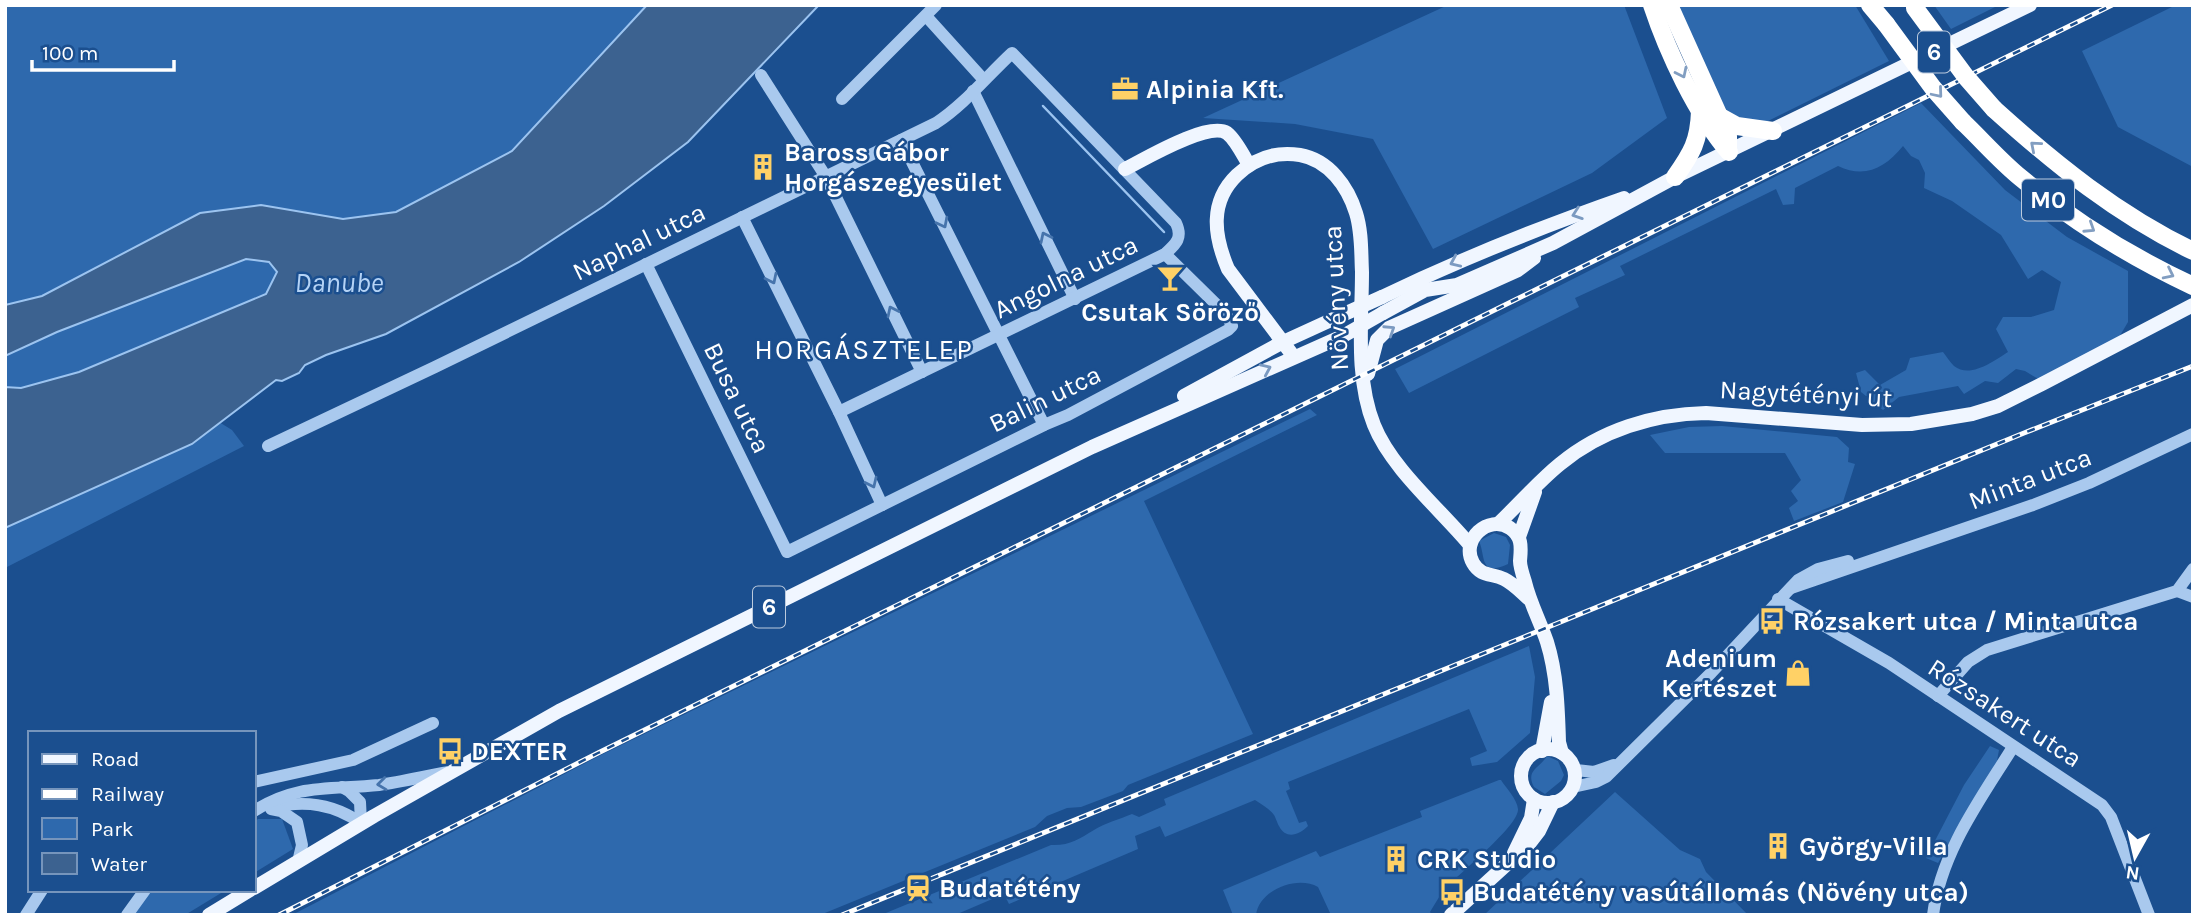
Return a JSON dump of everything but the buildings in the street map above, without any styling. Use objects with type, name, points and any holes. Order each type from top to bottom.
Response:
[{"type":"highway","points":[[1652,5],[1700,111],[1712,132],[1729,152]]},
{"type":"highway","points":[[1669,5],[1728,135],[1729,152]]},
{"type":"highway","name":"M0","points":[[1872,5],[1933,88],[1963,122],[2018,175],[2043,196],[2145,262],[2193,286]]},
{"type":"highway","name":"M0","points":[[1914,7],[1966,77],[1994,109],[2071,176],[2150,228],[2193,251]]},
{"type":"highway","points":[[1670,180],[1696,143],[1700,111]]},
{"type":"highway","points":[[1719,116],[1737,126],[1773,131]]},
{"type":"main road","name":"6","points":[[256,887],[360,823],[559,711],[1092,447],[1343,336],[1425,290],[1457,285],[1553,243],[1670,180],[2030,5]]},
{"type":"main road","points":[[1125,169],[1199,134],[1218,130],[1226,132],[1249,165]]},
{"type":"main road","name":"Növény utca","points":[[1294,357],[1231,274],[1217,240],[1215,226],[1220,201],[1235,176],[1256,160],[1273,155],[1302,156],[1316,160],[1334,174],[1351,199],[1357,214],[1362,247],[1362,354],[1365,390],[1373,424],[1380,438],[1402,469],[1470,545],[1470,558],[1478,570],[1516,586],[1529,599]]},
{"type":"main road","name":"6","points":[[1092,447],[1283,342],[1488,248],[1670,180]]},
{"type":"main road","points":[[1365,390],[1373,350],[1377,340],[1389,328],[1518,270],[1553,243]]},
{"type":"main road","name":"Nagytétényi út","points":[[1497,524],[1559,464],[1580,449],[1620,429],[1656,417],[1706,413],[1878,425],[1938,421],[1972,414],[2018,396],[2193,305]]},
{"type":"main road","name":"Nagytétényi út","points":[[1519,537],[1525,514],[1537,487]]},
{"type":"main road","name":"Növény utca","points":[[1441,512],[1462,523],[1482,528]]},
{"type":"main road","points":[[1470,545],[1472,538],[1482,528],[1497,524],[1506,526],[1519,537]]},
{"type":"main road","name":"Növény utca","points":[[1519,537],[1522,554],[1520,562],[1529,599],[1547,642],[1554,671],[1562,753]]},
{"type":"main road","points":[[1500,577],[1508,574],[1520,562]]},
{"type":"main road","name":"Növény utca","points":[[1542,751],[1554,687]]},
{"type":"main road","points":[[1549,749],[1562,753],[1572,761],[1576,770],[1573,787],[1566,796],[1553,802],[1543,802],[1527,794],[1522,786],[1521,772],[1529,757],[1549,749]]},
{"type":"main road","points":[[1512,857],[1531,818],[1534,799]]},
{"type":"main road","points":[[1451,915],[1529,844],[1539,831],[1553,802]]},
{"type":"main road","name":"6","points":[[209,915],[247,892]]},
{"type":"street","points":[[842,99],[936,5]]},
{"type":"street","points":[[926,16],[983,79]]},
{"type":"street","name":"Naphal utca","points":[[268,446],[936,123],[956,110],[983,79],[1012,53],[1125,169]]},
{"type":"street","points":[[761,75],[826,177],[922,372]]},
{"type":"street","points":[[973,91],[1075,299]]},
{"type":"street","points":[[901,140],[1044,425]]},
{"type":"street","name":"Angolna utca","points":[[839,412],[1165,254],[1179,238],[1180,231],[1176,223],[1125,169]]},
{"type":"street","points":[[742,218],[839,412],[882,505]]},
{"type":"street","name":"Balin utca","points":[[787,552],[1068,415],[1228,330],[1231,326],[1226,314],[1165,254]]},
{"type":"street","name":"Busa utca","points":[[646,264],[787,552]]},
{"type":"street","name":"Minta utca","points":[[1778,599],[1809,572],[1880,557],[2057,496],[2193,434]]},
{"type":"street","points":[[1938,696],[1968,662],[1987,650],[2177,591],[2193,569]]},
{"type":"street","points":[[2177,591],[2193,597]]},
{"type":"street","points":[[1573,787],[1606,777],[1723,661],[1778,599]]},
{"type":"street","name":"Rózsakert utca","points":[[1778,599],[1870,651],[2012,747],[2095,799],[2106,809],[2149,915]]},
{"type":"street","points":[[256,782],[353,760],[433,723]]},
{"type":"street","points":[[1933,915],[1938,884],[1948,857],[2012,747]]},
{"type":"street","points":[[1576,770],[1594,772],[1623,760]]},
{"type":"street","points":[[256,811],[267,803],[317,787],[379,785],[449,772]]},
{"type":"street","points":[[340,786],[349,790],[360,802],[360,823]]},
{"type":"street","points":[[256,811],[291,803],[317,803],[346,813],[360,823]]},
{"type":"street","points":[[267,808],[282,811],[297,822],[302,845],[298,862]]},
{"type":"street","points":[[26,915],[41,892]]},
{"type":"street","points":[[127,915],[144,892]]},
{"type":"green space","points":[[5,5],[647,5],[512,151],[396,212],[343,219],[261,205],[42,296],[5,305]]},
{"type":"green space","points":[[1448,5],[1624,5],[1667,118],[1592,173],[1433,249],[1373,139],[1295,124],[1203,118]]},
{"type":"green space","points":[[1676,5],[1855,5],[1889,61],[1768,121],[1750,125],[1723,108]]},
{"type":"green space","points":[[1934,5],[1999,5],[1951,29]]},
{"type":"green space","points":[[2176,5],[2193,5],[2193,167],[2118,127],[2082,51]]},
{"type":"green space","points":[[1921,103],[2005,190],[2067,237],[2128,271],[2128,322],[2118,339],[2040,380],[2016,369],[1998,383],[1985,381],[1964,394],[1958,386],[1899,397],[1883,410],[1872,402],[1871,396],[1861,392],[1856,373],[1865,370],[1880,385],[1906,370],[1910,358],[1943,352],[1960,370],[1982,367],[2008,352],[1996,329],[2003,317],[2031,317],[2054,310],[2061,282],[2042,270],[2028,279],[2001,235],[1952,201],[1924,188],[1925,173],[1919,160],[1911,156],[1903,146],[1889,160],[1874,169],[1857,171],[1838,166],[1795,188],[1794,204],[1783,205],[1776,189],[1620,266],[1625,275],[1575,298],[1579,307],[1409,393],[1395,369]]},
{"type":"green space","points":[[246,259],[269,262],[277,272],[266,294],[79,372],[21,388],[5,387],[5,356],[8,354],[57,332]]},
{"type":"green space","points":[[1310,409],[1317,415],[1144,501],[1253,734],[1128,785],[1123,791],[1047,816],[1035,827],[820,915],[292,915],[599,756]]},
{"type":"green space","points":[[219,422],[232,430],[244,446],[5,568],[5,528],[192,444]]},
{"type":"green space","points":[[1722,426],[1837,437],[1849,448],[1848,462],[1855,464],[1843,502],[1794,521],[1789,508],[1798,501],[1791,491],[1801,480],[1785,453],[1665,453],[1650,435],[1689,427]]},
{"type":"green space","points":[[1494,533],[1506,537],[1510,545],[1508,564],[1492,568],[1485,563],[1479,541]]},
{"type":"green space","points":[[1529,646],[1535,677],[1530,733],[1497,762],[1472,766],[1470,758],[1487,751],[1469,709],[1288,782],[1290,789],[1286,791],[1299,823],[1306,821],[1308,826],[1297,834],[1285,833],[1272,813],[1255,800],[1165,837],[1160,826],[1135,836],[1138,849],[1009,904],[1004,894],[955,915],[881,915],[1051,845],[1074,841],[1113,821],[1132,814],[1139,817],[1166,805],[1164,799]]},
{"type":"green space","points":[[1990,746],[1999,750],[1996,766],[1938,863],[1926,858],[1964,785]]},
{"type":"green space","points":[[1547,756],[1558,761],[1564,775],[1561,781],[1545,794],[1534,787],[1531,777]]},
{"type":"green space","points":[[1499,780],[1516,801],[1516,817],[1499,838],[1445,889],[1430,912],[1432,915],[1331,915],[1318,887],[1300,883],[1280,887],[1271,892],[1264,898],[1256,915],[1233,915],[1223,890],[1316,851],[1320,857],[1422,817],[1420,811]]},
{"type":"green space","points":[[1615,792],[1680,850],[1700,859],[1706,872],[1748,915],[1484,915]]},
{"type":"green space","points":[[282,819],[293,849],[256,872],[256,820]]},
{"type":"green space","points":[[151,892],[223,892],[185,915],[134,915]]},
{"type":"water","name":"Danube","points":[[647,5],[819,5],[688,142],[604,206],[519,262],[386,334],[326,355],[305,365],[299,373],[282,381],[276,380],[192,444],[5,528],[5,387],[21,388],[79,372],[266,294],[277,272],[269,262],[246,259],[57,332],[5,356],[5,305],[42,296],[200,213],[261,205],[343,219],[396,212],[512,151]]},
{"type":"waterway","points":[[1043,106],[1164,232]]},
{"type":"railway","points":[[279,915],[598,753],[2112,5]]},
{"type":"railway","points":[[842,915],[2193,366]]},
{"type":"place","name":"Alpinia Kft.","points":[[1125,89]]},
{"type":"place","name":"Baross Gábor Horgászegyesület","points":[[763,167]]},
{"type":"place","name":"Csutak Söröző","points":[[1170,278]]},
{"type":"place","name":"Rózsakert utca / Minta utca","points":[[1772,621]]},
{"type":"place","name":"Adenium Kertészet","points":[[1798,673]]},
{"type":"place","name":"DEXTER","points":[[450,751]]},
{"type":"place","name":"György-Villa","points":[[1778,846]]},
{"type":"place","name":"CRK Studio","points":[[1396,859]]},
{"type":"place","name":"Budatétény","points":[[918,888]]},
{"type":"place","name":"Budatétény vasútállomás (Növény utca)","points":[[1452,892]]},
{"type":"district","name":"HORGÁSZTELEP","points":[[864,349]]}]
